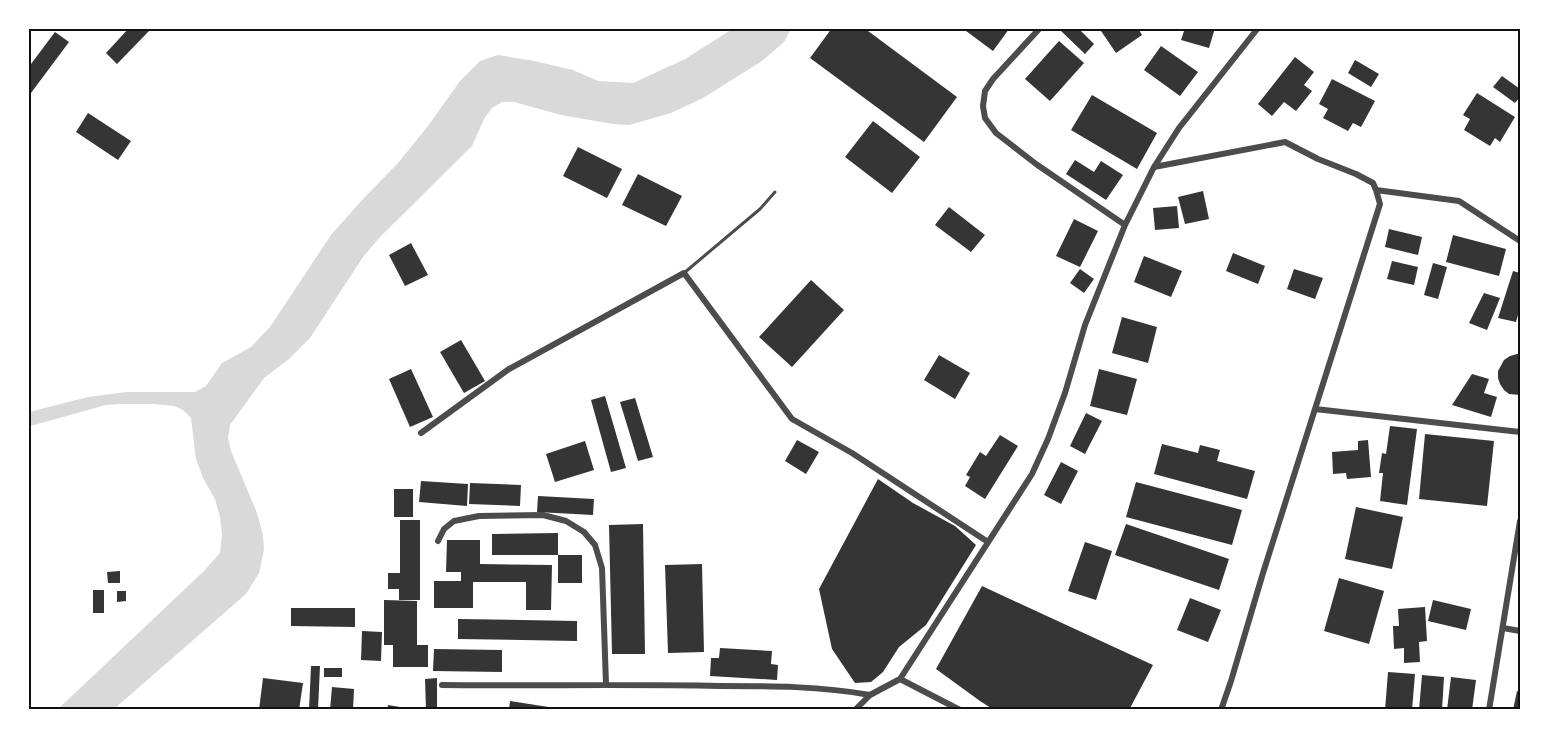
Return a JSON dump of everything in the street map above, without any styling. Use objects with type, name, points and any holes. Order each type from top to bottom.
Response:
[{"type":"street","points":[[1040,28],[993,79],[985,91],[983,106],[985,118],[996,133],[1036,164],[1125,225]]},
{"type":"street","points":[[855,710],[870,695],[900,679],[1032,474],[1065,393],[1085,325],[1125,225],[1154,167],[1179,128],[1258,28]]},
{"type":"street","points":[[1154,167],[1285,142],[1372,183],[1380,204],[1221,710]]},
{"type":"street","points":[[1376,190],[1459,201],[1521,241]]},
{"type":"street","points":[[421,433],[509,369],[684,273],[792,419],[852,453],[988,542]]},
{"type":"street","points":[[1315,409],[1521,432]]},
{"type":"street","points":[[438,542],[444,529],[454,522],[479,516],[543,515],[567,521],[584,532],[596,545],[602,568],[606,684]]},
{"type":"street","points":[[1489,710],[1521,521]]},
{"type":"street","points":[[1503,628],[1521,631]]},
{"type":"street","points":[[900,679],[960,710]]},
{"type":"street","points":[[442,684],[787,687],[845,690],[870,695]]},
{"type":"lane","points":[[684,273],[760,209],[776,192]]},
{"type":"shaded area","points":[[734,28],[791,29],[784,42],[762,61],[703,98],[671,113],[629,125],[561,115],[514,102],[502,102],[492,108],[484,119],[472,146],[380,237],[363,257],[310,338],[289,359],[264,378],[230,425],[228,438],[231,451],[257,513],[263,535],[264,550],[259,573],[246,594],[114,709],[58,709],[204,571],[220,553],[222,534],[215,499],[203,478],[196,459],[191,418],[183,410],[174,406],[153,404],[106,405],[34,425],[29,425],[29,412],[88,397],[127,392],[195,392],[206,386],[222,363],[251,347],[270,327],[331,235],[398,163],[460,81],[480,61],[498,55],[573,70],[598,81],[633,83],[685,59]]},
{"type":"building","points":[[129,28],[146,28],[149,31],[117,64],[106,53]]},
{"type":"building","points":[[832,28],[864,28],[957,97],[924,142],[810,58]]},
{"type":"building","points":[[962,28],[1007,28],[1009,29],[993,51]]},
{"type":"building","points":[[1061,28],[1078,28],[1094,44],[1085,54],[1060,30]]},
{"type":"building","points":[[1099,28],[1138,28],[1142,35],[1116,53]]},
{"type":"building","points":[[1185,28],[1215,28],[1209,48],[1181,40]]},
{"type":"building","points":[[55,32],[69,42],[31,93],[28,91],[28,68]]},
{"type":"building","points":[[1059,41],[1084,63],[1050,101],[1025,79]]},
{"type":"building","points":[[1161,46],[1198,72],[1180,96],[1144,70]]},
{"type":"building","points":[[1295,57],[1314,72],[1304,85],[1312,91],[1296,111],[1284,102],[1272,116],[1258,104]]},
{"type":"building","points":[[1355,60],[1379,74],[1371,87],[1348,73]]},
{"type":"building","points":[[1502,76],[1520,89],[1520,97],[1515,103],[1493,87]]},
{"type":"building","points":[[1332,79],[1375,101],[1361,127],[1353,123],[1348,131],[1323,118],[1328,109],[1319,104]]},
{"type":"building","points":[[1477,93],[1515,117],[1500,142],[1495,138],[1490,146],[1464,130],[1470,119],[1463,115]]},
{"type":"building","points":[[1092,95],[1157,133],[1137,169],[1071,130]]},
{"type":"building","points":[[88,113],[131,141],[118,160],[76,132]]},
{"type":"building","points":[[873,121],[920,157],[892,193],[845,157]]},
{"type":"building","points":[[578,147],[622,169],[607,198],[563,176]]},
{"type":"building","points":[[1075,160],[1094,172],[1101,161],[1123,175],[1106,200],[1066,174]]},
{"type":"building","points":[[638,174],[682,196],[666,226],[622,205]]},
{"type":"building","points":[[1203,191],[1209,219],[1185,224],[1178,197]]},
{"type":"building","points":[[1177,206],[1179,228],[1155,230],[1153,208]]},
{"type":"building","points":[[949,207],[985,235],[971,252],[935,225]]},
{"type":"building","points":[[1074,219],[1098,231],[1080,267],[1056,256]]},
{"type":"building","points":[[1389,229],[1422,237],[1418,255],[1385,247]]},
{"type":"building","points":[[1453,235],[1506,249],[1499,276],[1446,262]]},
{"type":"building","points":[[411,243],[428,275],[405,286],[389,255]]},
{"type":"building","points":[[1233,253],[1265,266],[1258,284],[1226,271]]},
{"type":"building","points":[[1144,256],[1182,271],[1171,297],[1134,282]]},
{"type":"building","points":[[1392,261],[1418,267],[1414,285],[1387,279]]},
{"type":"building","points":[[1433,263],[1447,267],[1438,299],[1424,295]]},
{"type":"building","points":[[1080,269],[1094,279],[1084,293],[1070,283]]},
{"type":"building","points":[[1294,269],[1323,278],[1315,299],[1287,289]]},
{"type":"building","points":[[1513,271],[1520,273],[1520,308],[1516,322],[1498,318]]},
{"type":"building","points":[[811,280],[844,310],[792,367],[759,337]]},
{"type":"building","points":[[1484,293],[1500,298],[1487,330],[1469,323]]},
{"type":"building","points":[[1122,317],[1157,327],[1148,363],[1112,353]]},
{"type":"building","points":[[461,340],[485,381],[464,393],[440,352]]},
{"type":"building","points":[[1520,354],[1520,395],[1509,394],[1504,390],[1498,378],[1498,371],[1504,360]]},
{"type":"building","points":[[939,355],[970,373],[955,399],[924,380]]},
{"type":"building","points":[[411,369],[433,417],[410,427],[389,379]]},
{"type":"building","points":[[1099,369],[1137,379],[1127,415],[1090,406]]},
{"type":"building","points":[[1472,374],[1489,379],[1484,393],[1497,397],[1491,417],[1452,405]]},
{"type":"building","points":[[605,396],[626,468],[611,472],[591,400]]},
{"type":"building","points":[[635,398],[653,457],[638,461],[620,402]]},
{"type":"building","points":[[1086,413],[1102,421],[1085,454],[1070,446]]},
{"type":"building","points":[[1390,426],[1417,429],[1407,505],[1380,501],[1383,473],[1379,473],[1382,453],[1386,454]]},
{"type":"building","points":[[1425,434],[1494,441],[1487,506],[1419,499]]},
{"type":"building","points":[[1000,435],[1018,446],[985,499],[965,486],[970,477],[966,475],[980,452],[986,456]]},
{"type":"building","points":[[797,440],[819,452],[806,474],[785,461]]},
{"type":"building","points":[[1368,440],[1371,477],[1347,479],[1346,473],[1333,474],[1332,452],[1358,450],[1358,441]]},
{"type":"building","points":[[585,441],[594,470],[555,482],[546,454]]},
{"type":"building","points":[[1162,444],[1198,453],[1200,445],[1220,450],[1217,461],[1255,471],[1247,499],[1154,474]]},
{"type":"building","points":[[1061,462],[1078,471],[1061,504],[1044,495]]},
{"type":"building","points":[[878,479],[913,503],[955,526],[976,545],[926,625],[899,647],[883,672],[871,682],[855,683],[832,649],[819,589]]},
{"type":"building","points":[[421,481],[468,484],[467,506],[419,502]]},
{"type":"building","points":[[1136,482],[1242,510],[1232,545],[1126,517]]},
{"type":"building","points":[[470,483],[521,485],[520,506],[469,504]]},
{"type":"building","points":[[394,489],[413,489],[413,517],[394,517]]},
{"type":"building","points":[[538,496],[594,499],[593,515],[537,512]]},
{"type":"building","points":[[1356,507],[1403,517],[1392,569],[1345,559]]},
{"type":"building","points":[[400,520],[420,520],[420,600],[399,600],[399,589],[388,589],[388,573],[400,573]]},
{"type":"building","points":[[643,524],[645,654],[612,654],[609,525]]},
{"type":"building","points":[[1126,524],[1229,559],[1219,590],[1115,555]]},
{"type":"building","points":[[558,533],[558,555],[492,555],[492,534]]},
{"type":"building","points":[[447,540],[480,540],[480,564],[552,565],[551,610],[526,610],[526,582],[473,582],[473,608],[434,608],[434,581],[461,581],[461,572],[446,572]]},
{"type":"building","points":[[1085,542],[1112,551],[1096,600],[1068,591]]},
{"type":"building","points":[[558,555],[582,555],[582,583],[558,583]]},
{"type":"building","points":[[702,564],[704,652],[668,653],[665,565]]},
{"type":"building","points":[[120,571],[120,583],[108,583],[107,572]]},
{"type":"building","points":[[1339,578],[1384,591],[1369,644],[1324,631]]},
{"type":"building","points":[[982,586],[1153,665],[1129,710],[994,710],[936,669]]},
{"type":"building","points":[[93,590],[104,590],[104,613],[93,613]]},
{"type":"building","points":[[117,591],[126,591],[126,601],[117,602]]},
{"type":"building","points":[[1190,598],[1221,610],[1208,642],[1177,630]]},
{"type":"building","points":[[384,600],[417,601],[417,645],[428,645],[428,667],[393,667],[393,645],[384,645]]},
{"type":"building","points":[[1433,600],[1471,609],[1466,630],[1428,621]]},
{"type":"building","points":[[1425,607],[1427,641],[1419,642],[1420,662],[1404,663],[1404,648],[1394,649],[1393,626],[1399,626],[1398,609]]},
{"type":"building","points":[[291,608],[355,608],[355,627],[291,626]]},
{"type":"building","points":[[458,619],[577,621],[577,641],[458,639]]},
{"type":"building","points":[[362,631],[382,632],[381,661],[361,660]]},
{"type":"building","points":[[720,648],[772,651],[771,664],[778,665],[777,680],[710,676],[711,658],[719,658]]},
{"type":"building","points":[[434,649],[502,650],[502,672],[433,671]]},
{"type":"building","points":[[311,666],[320,666],[318,710],[309,710]]},
{"type":"building","points":[[324,668],[342,668],[342,677],[324,677]]},
{"type":"building","points":[[1388,672],[1415,674],[1412,710],[1385,710]]},
{"type":"building","points":[[1422,675],[1444,677],[1442,710],[1419,710]]},
{"type":"building","points":[[1451,677],[1476,680],[1472,710],[1447,710]]},
{"type":"building","points":[[263,678],[303,683],[299,710],[259,710]]},
{"type":"building","points":[[437,678],[437,710],[426,710],[425,679]]},
{"type":"building","points":[[332,687],[354,689],[353,710],[330,710]]},
{"type":"building","points":[[1517,691],[1520,692],[1520,710],[1513,710]]},
{"type":"building","points":[[510,701],[555,708],[555,710],[509,710]]},
{"type":"building","points":[[388,705],[406,708],[405,710],[387,710]]}]
